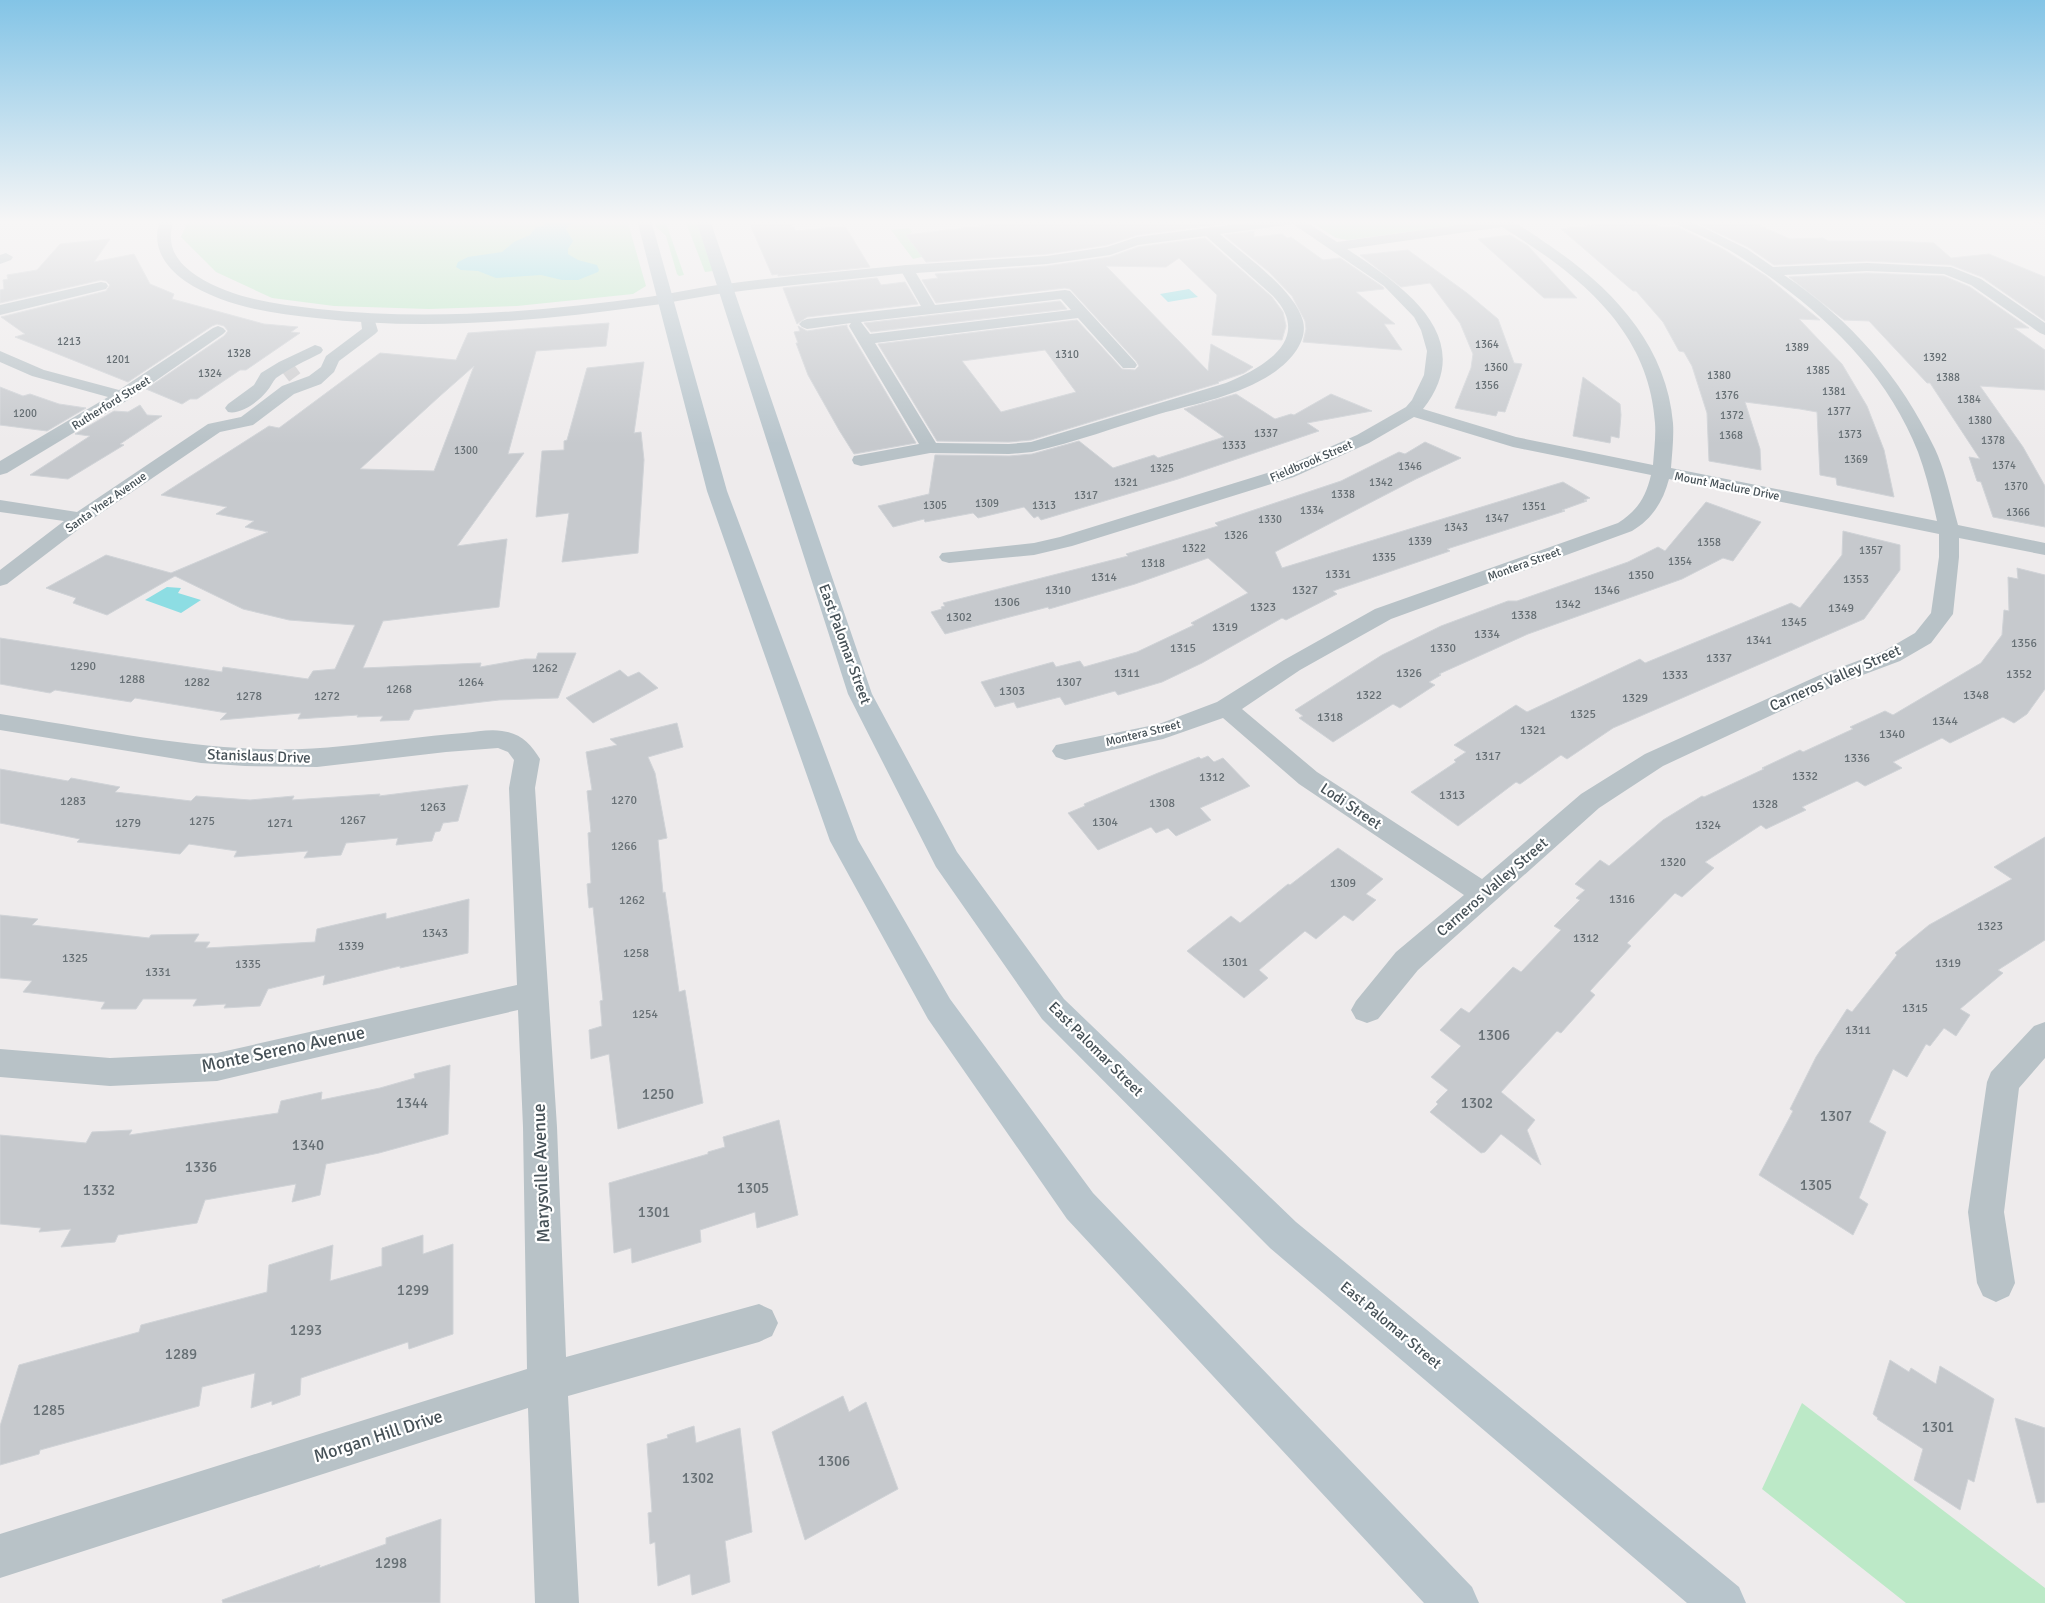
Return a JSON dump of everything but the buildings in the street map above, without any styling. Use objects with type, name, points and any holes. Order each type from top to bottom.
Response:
[{"type":"main road","points":[[663,295],[718,491],[844,841],[938,1009],[1080,1206],[1456,1603]]},
{"type":"main road","name":"East Palomar Street","points":[[728,295],[860,694],[946,859],[1054,1009],[1283,1235],[1723,1603]]},
{"type":"street","points":[[0,310],[64,295]]},
{"type":"street","points":[[225,295],[276,309],[370,320],[426,322],[500,319],[664,300],[693,295]]},
{"type":"street","points":[[922,295],[931,310]]},
{"type":"street","points":[[807,324],[1058,295]]},
{"type":"street","points":[[1066,295],[1129,365]]},
{"type":"street","points":[[861,460],[930,448],[1009,449],[1032,447],[1248,381],[1274,366],[1290,349],[1294,340],[1296,332],[1294,315],[1290,306],[1280,295]]},
{"type":"street","name":"Fieldbrook Street","points":[[949,557],[1034,549],[1065,542],[1287,473],[1363,439],[1412,411],[1425,393],[1435,363],[1435,352],[1429,330],[1420,315],[1401,295]]},
{"type":"street","name":"Montera Street","points":[[1065,751],[1163,731],[1226,708],[1292,665],[1383,614],[1620,530],[1643,515],[1653,502],[1661,473],[1664,425],[1661,396],[1652,364],[1640,340],[1604,295]]},
{"type":"street","name":"Carneros Valley Street","points":[[1367,1010],[1407,961],[1590,801],[1654,760],[1828,680],[1892,656],[1923,638],[1942,614],[1949,557],[1949,529],[1937,481],[1926,450],[1897,394],[1870,358],[1837,323],[1804,295]]},
{"type":"street","points":[[1994,295],[2045,330]]},
{"type":"street","points":[[866,339],[1082,312]]},
{"type":"street","points":[[853,319],[930,448]]},
{"type":"street","points":[[343,330],[370,320]]},
{"type":"street","name":"Santa Ynez Avenue","points":[[214,428],[246,421],[288,390],[315,380],[328,369],[332,359],[370,331],[370,320]]},
{"type":"street","name":"Rutherford Street","points":[[0,469],[122,396],[218,331]]},
{"type":"street","name":"Santa Ynez Avenue","points":[[0,580],[81,518],[214,428],[221,418],[261,388],[291,372],[329,340]]},
{"type":"street","name":"Santa Ynez Avenue","points":[[261,388],[267,378],[285,365],[315,350]]},
{"type":"street","points":[[0,356],[38,374],[122,396]]},
{"type":"street","name":"Mount Maclure Drive","points":[[1412,411],[1513,442],[2045,549]]},
{"type":"street","points":[[0,506],[81,518]]},
{"type":"street","name":"Lodi Street","points":[[1226,708],[1308,778],[1484,894]]},
{"type":"street","name":"Stanislaus Drive","points":[[0,722],[201,754],[245,758],[317,758],[446,743],[501,739],[517,746]]},
{"type":"street","name":"Marysville Avenue","points":[[517,746],[527,759],[522,788],[540,1127],[547,1382],[557,1603]]},
{"type":"street","name":"Monte Sereno Avenue","points":[[0,1063],[110,1072],[217,1067],[533,994]]},
{"type":"street","points":[[1996,1283],[1986,1212],[2003,1082],[2045,1036]]},
{"type":"street","name":"Morgan Hill Drive","points":[[0,1556],[547,1382],[759,1323]]},
{"type":"green space","points":[[265,295],[625,295],[517,306],[429,309],[334,306],[272,298]]},
{"type":"green space","points":[[1802,1403],[2045,1588],[2045,1603],[1906,1603],[1762,1489]]},
{"type":"water","points":[[1161,295],[1196,295],[1198,297],[1168,302]]},
{"type":"water","points":[[167,587],[181,588],[178,593],[201,600],[181,613],[145,600]]},
{"type":"tunnel","points":[[285,376],[297,367]]}]
